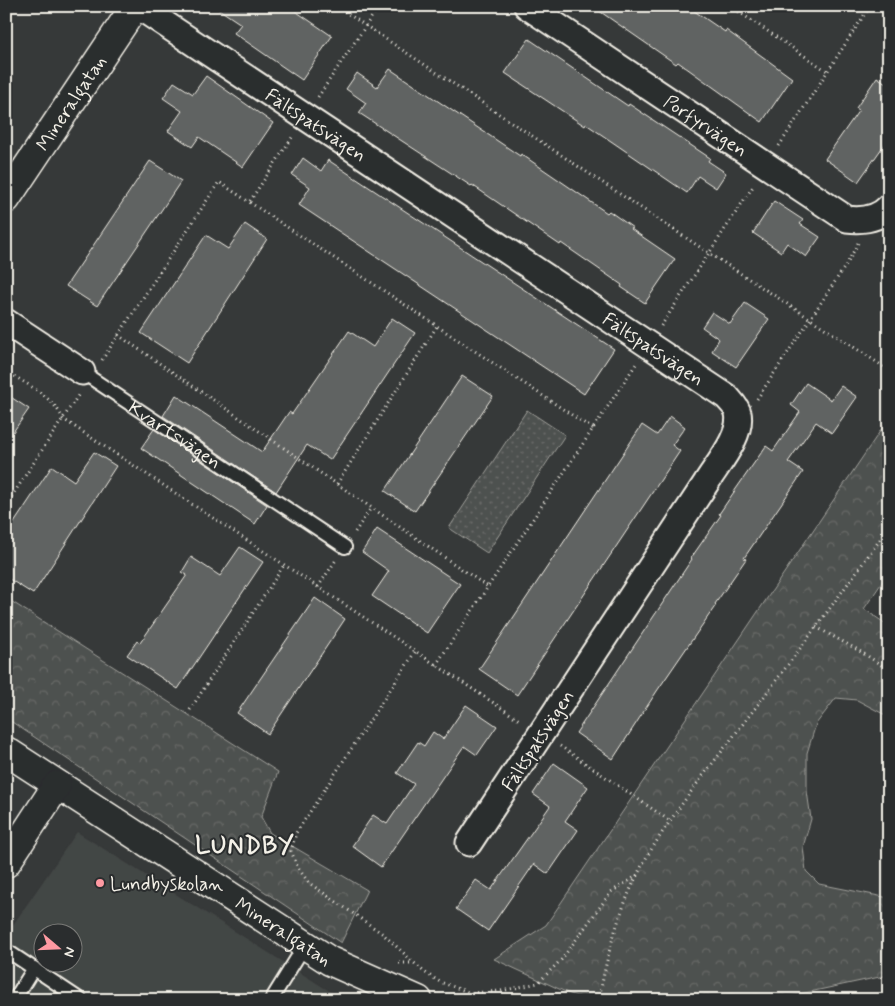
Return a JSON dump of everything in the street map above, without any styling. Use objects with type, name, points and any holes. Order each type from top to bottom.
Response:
[{"type":"street","name":"Mineralgatan","points":[[6,199],[137,6]]},
{"type":"street","name":"Fältspatsvägen","points":[[137,6],[727,397],[738,411],[739,424],[736,434],[706,483],[469,843]]},
{"type":"street","name":"Porfyrvägen","points":[[527,6],[847,219],[859,221],[879,213]]},
{"type":"street","name":"Kvartsvägen","points":[[6,322],[86,375]]},
{"type":"street","name":"Mineralgatan","points":[[6,751],[330,961],[418,1000]]},
{"type":"street","points":[[6,862],[57,785]]},
{"type":"lane","name":"Kvartsvägen","points":[[86,375],[345,547]]},
{"type":"lane","points":[[271,1000],[305,945]]},
{"type":"lane","points":[[6,950],[32,967]]},
{"type":"lane","points":[[14,1000],[32,971]]},
{"type":"lane","points":[[43,974],[82,1000]]},
{"type":"path","points":[[336,6],[708,254],[889,370]]},
{"type":"path","points":[[730,6],[827,71]]},
{"type":"path","points":[[6,505],[63,419],[86,375],[118,335],[219,182],[593,429]]},
{"type":"path","points":[[739,424],[811,319],[879,213]]},
{"type":"path","points":[[337,484],[437,326]]},
{"type":"path","points":[[118,335],[488,587]]},
{"type":"path","points":[[6,371],[51,401],[59,409],[63,419],[670,821]]},
{"type":"path","points":[[599,998],[608,957],[627,898],[645,862],[670,821],[889,527]]},
{"type":"path","points":[[190,710],[284,565]]},
{"type":"path","points":[[816,627],[889,670]]},
{"type":"path","points":[[415,652],[296,833],[291,851],[298,868],[309,882],[383,934],[424,972],[440,982],[471,993],[501,991],[538,983],[561,960],[583,933],[611,892],[638,875]]},
{"type":"shaded area","name":"Lundbyskolan","points":[[77,832],[334,994],[347,1000],[6,1000],[6,935]]},
{"type":"green space","points":[[527,410],[565,435],[487,553],[449,528]]},
{"type":"green space","points":[[889,418],[889,572],[864,609],[889,626],[889,717],[857,700],[836,698],[816,724],[807,753],[807,791],[811,819],[803,847],[806,871],[819,884],[889,898],[889,975],[772,1000],[592,1000],[570,994],[494,959],[546,925]]},
{"type":"green space","points":[[6,598],[278,772],[261,817],[270,833],[367,890],[341,943],[6,718]]},
{"type":"building","points":[[214,6],[288,6],[332,36],[302,80],[234,33],[241,24]]},
{"type":"building","points":[[592,6],[687,6],[725,32],[726,30],[792,78],[762,122],[678,62],[676,64]]},
{"type":"building","points":[[529,39],[628,106],[629,104],[710,158],[708,161],[726,173],[716,188],[698,176],[687,193],[586,124],[585,126],[505,73]]},
{"type":"building","points":[[390,69],[520,156],[521,154],[607,213],[609,211],[633,228],[631,229],[675,259],[645,303],[561,243],[560,245],[472,185],[359,113],[366,103],[346,89],[357,73],[377,87]]},
{"type":"building","points":[[206,76],[273,123],[243,167],[199,137],[192,147],[168,131],[182,111],[163,98],[174,82],[193,94]]},
{"type":"building","points":[[877,77],[889,85],[889,138],[858,182],[825,159],[859,110],[856,108]]},
{"type":"building","points":[[303,158],[321,171],[328,160],[614,349],[584,394],[299,205],[310,187],[292,175]]},
{"type":"building","points":[[150,161],[181,181],[97,306],[66,286]]},
{"type":"building","points":[[774,201],[803,220],[800,224],[820,237],[806,257],[787,243],[781,252],[753,233]]},
{"type":"building","points":[[245,224],[267,239],[187,363],[141,333],[206,235],[228,249]]},
{"type":"building","points":[[745,303],[769,319],[736,367],[712,351],[719,339],[702,327],[712,312],[730,324]]},
{"type":"building","points":[[392,318],[415,333],[330,460],[307,445],[276,492],[163,416],[176,395],[262,452],[289,412],[292,414],[349,331],[373,347]]},
{"type":"building","points":[[462,376],[493,396],[415,511],[385,491]]},
{"type":"building","points":[[806,383],[831,400],[841,386],[857,397],[832,433],[816,422],[788,462],[803,472],[744,558],[746,559],[613,759],[576,733],[721,515],[719,514],[766,446],[773,451],[800,412],[791,405]]},
{"type":"building","points":[[6,394],[29,409],[6,442]]},
{"type":"building","points":[[670,416],[685,427],[672,445],[680,451],[517,695],[479,669],[642,425],[657,435]]},
{"type":"building","points":[[154,429],[267,505],[255,524],[141,448]]},
{"type":"building","points":[[94,452],[116,466],[33,594],[6,577],[6,535],[52,466],[74,481]]},
{"type":"building","points":[[377,529],[460,584],[427,633],[372,596],[389,571],[362,552]]},
{"type":"building","points":[[240,547],[263,562],[178,689],[127,655],[137,641],[140,643],[187,575],[182,572],[191,557],[220,576]]},
{"type":"building","points":[[315,598],[345,619],[268,734],[237,713]]},
{"type":"building","points":[[466,705],[497,726],[477,755],[464,746],[381,867],[352,846],[373,815],[387,824],[414,784],[397,773],[418,742],[424,746],[433,732],[443,739]]},
{"type":"building","points":[[554,763],[588,787],[565,821],[578,830],[548,874],[534,864],[488,931],[456,909],[476,880],[491,890],[550,806],[533,794]]},
{"type":"place","name":"Lundbyskolan","points":[[100,883]]},
{"type":"district","name":"LUNDBY","points":[[245,845]]}]
